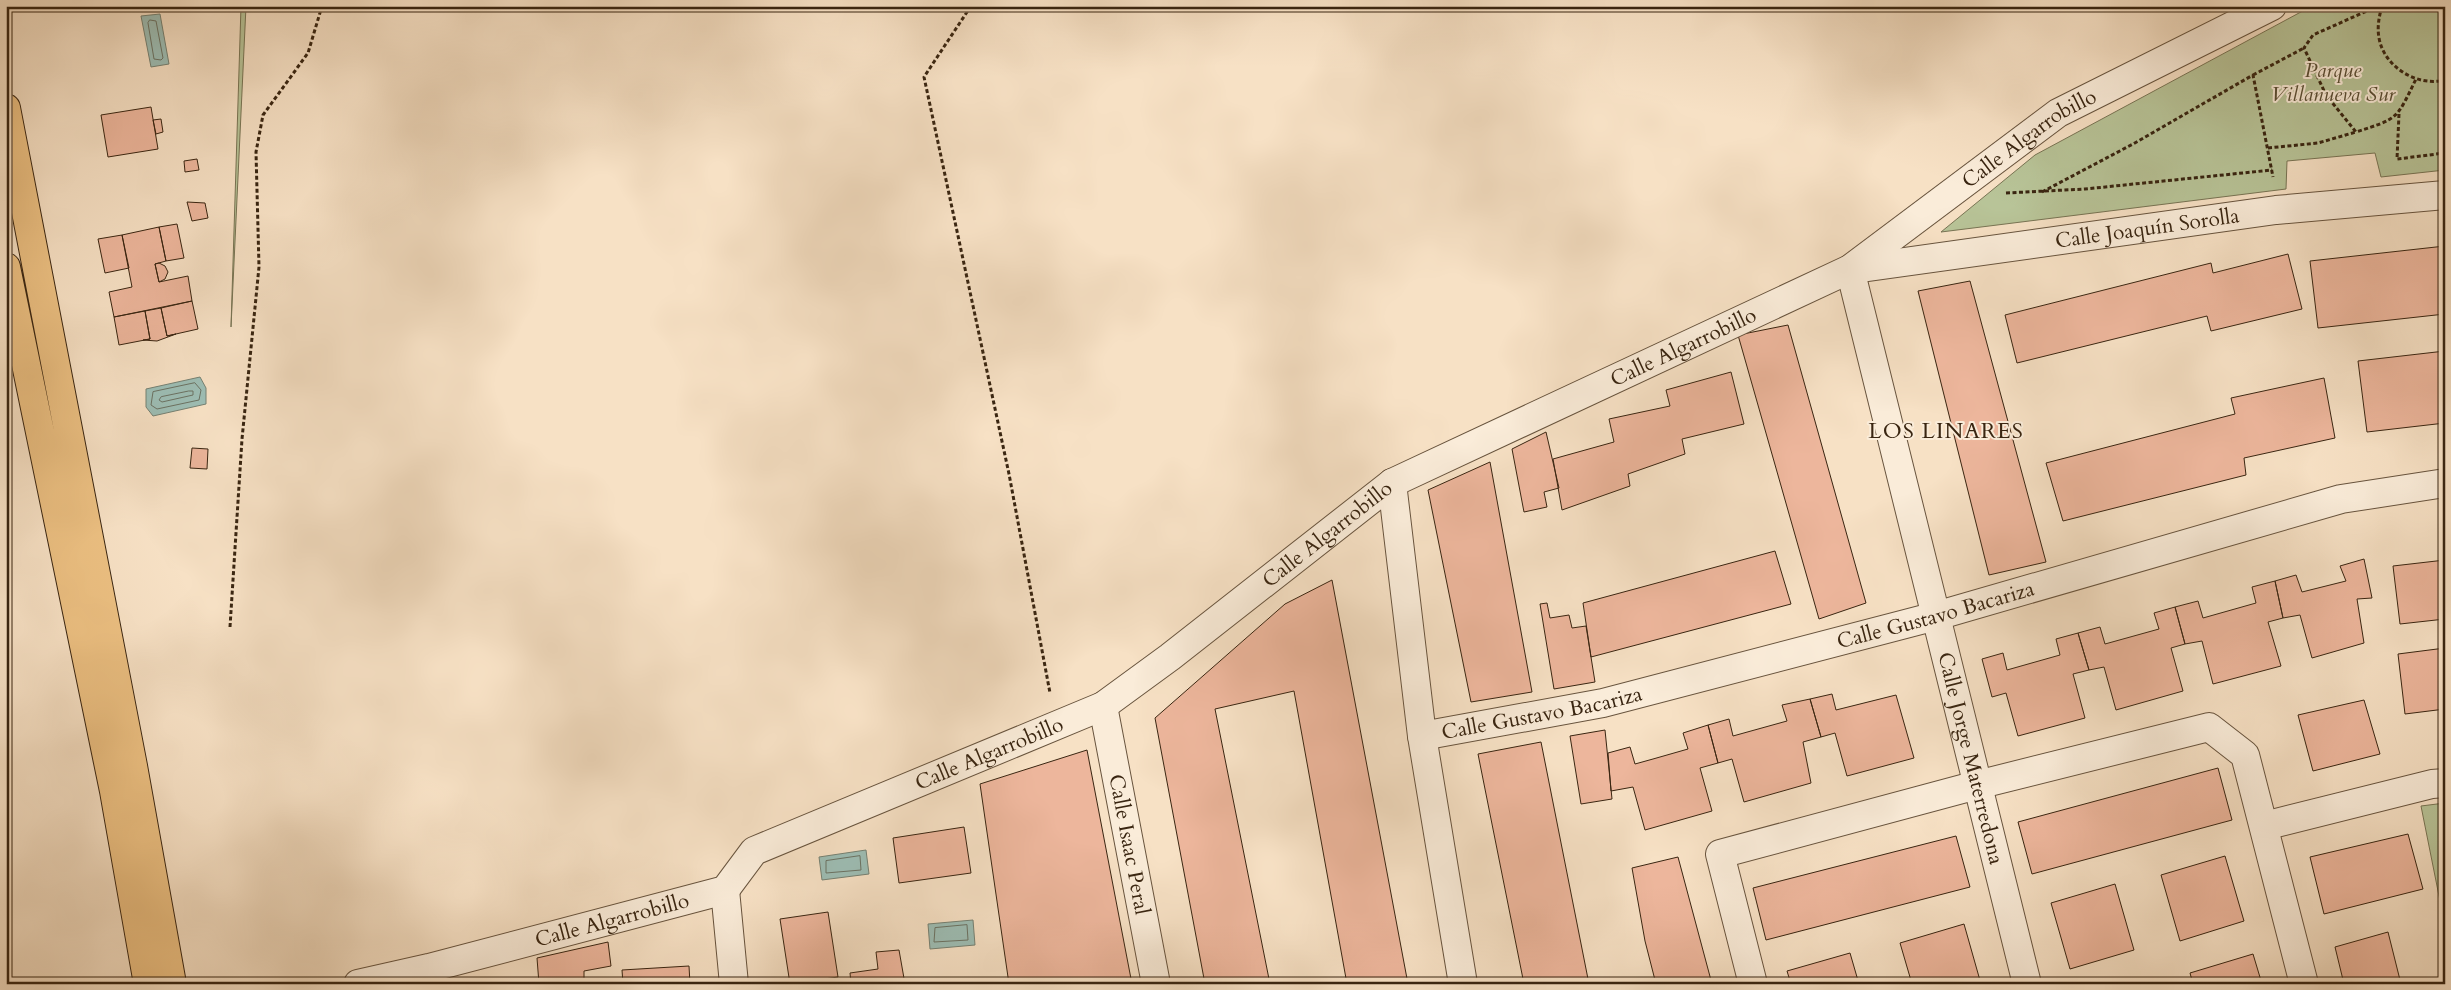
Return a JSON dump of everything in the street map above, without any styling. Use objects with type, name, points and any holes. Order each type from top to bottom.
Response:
[{"type":"main road","points":[[6,108],[130,747],[172,984]]},
{"type":"main road","points":[[6,267],[114,791],[148,984]]},
{"type":"street","name":"Calle Algarrobillo","points":[[358,984],[430,976],[725,890],[754,851],[1103,706],[1170,657],[1392,483],[1850,269],[2058,113],[2272,6]]},
{"type":"street","name":"Calle Joaquín Sorolla","points":[[1850,269],[2276,210],[2445,195]]},
{"type":"street","name":"Calle Jorge Materredona","points":[[1850,269],[2027,984]]},
{"type":"street","points":[[1392,483],[1422,736],[1463,984]]},
{"type":"street","name":"Calle Gustavo Bacariza","points":[[1422,736],[1603,703],[1936,616],[2341,499],[2445,483]]},
{"type":"street","name":"Calle Isaac Peral","points":[[1103,706],[1156,984]]},
{"type":"street","points":[[1753,984],[1720,854],[1977,785],[2209,727],[2245,754],[2304,984]]},
{"type":"street","points":[[2264,826],[2432,784],[2445,783]]},
{"type":"street","points":[[725,890],[734,984]]},
{"type":"path","points":[[230,627],[242,439],[259,267],[256,152],[263,115],[308,53],[322,6]]},
{"type":"path","points":[[971,6],[924,78],[1009,474],[1056,726]]},
{"type":"path","points":[[2042,192],[2133,144],[2304,48],[2313,35],[2380,6]]},
{"type":"path","points":[[2380,6],[2378,21],[2379,39],[2386,56],[2399,70],[2416,79],[2435,82],[2445,80]]},
{"type":"path","points":[[2304,48],[2326,95],[2356,132]]},
{"type":"path","points":[[2002,192],[2042,192],[2272,170],[2253,75]]},
{"type":"path","points":[[2416,79],[2400,113],[2397,158],[2445,153]]},
{"type":"path","points":[[2268,148],[2318,143],[2389,122],[2400,113]]},
{"type":"green space","points":[[241,6],[246,6],[231,327]]},
{"type":"green space","name":"Parque Villanueva Sur","points":[[2312,6],[2445,6],[2445,170],[2381,177],[2375,153],[2287,161],[2286,189],[1941,232],[2035,155]]},
{"type":"green space","points":[[2445,803],[2445,926],[2421,806]]},
{"type":"water","points":[[160,14],[169,64],[151,67],[141,16]]},
{"type":"water","points":[[200,377],[206,388],[206,404],[153,416],[146,407],[146,389]]},
{"type":"water","points":[[866,850],[869,874],[822,880],[819,857]]},
{"type":"water","points":[[973,920],[975,945],[930,949],[928,924]]},
{"type":"building","points":[[151,107],[158,149],[108,157],[101,115]]},
{"type":"building","points":[[161,119],[163,132],[156,134],[153,120]]},
{"type":"building","points":[[197,159],[199,170],[185,172],[184,161]]},
{"type":"building","points":[[187,202],[205,203],[208,218],[192,221]]},
{"type":"building","points":[[177,224],[184,258],[166,261],[159,227]]},
{"type":"building","points":[[159,227],[166,261],[155,264],[159,282],[188,276],[192,301],[114,317],[109,292],[132,287],[122,235]]},
{"type":"building","points":[[122,235],[129,268],[105,273],[98,239]]},
{"type":"building","points":[[2445,246],[2445,314],[2318,328],[2310,261]]},
{"type":"building","points":[[2288,254],[2302,309],[2211,331],[2207,316],[2017,363],[2005,315],[2211,263],[2213,273]]},
{"type":"building","points":[[159,263],[165,266],[168,272],[165,279],[159,282],[155,264]]},
{"type":"building","points":[[1970,281],[2046,562],[1989,575],[1918,291]]},
{"type":"building","points":[[192,301],[198,329],[167,336],[161,308]]},
{"type":"building","points":[[161,308],[167,336],[176,334],[157,341],[143,340],[150,339],[145,311]]},
{"type":"building","points":[[145,311],[150,339],[119,345],[114,317]]},
{"type":"building","points":[[1788,325],[1866,603],[1819,619],[1738,335]]},
{"type":"building","points":[[2445,351],[2445,423],[2367,432],[2358,361]]},
{"type":"building","points":[[1731,372],[1744,424],[1682,439],[1685,454],[1628,474],[1630,486],[1562,510],[1553,459],[1614,442],[1609,419],[1670,406],[1666,390]]},
{"type":"building","points":[[2324,378],[2335,438],[2244,458],[2246,475],[2063,521],[2046,463],[2235,414],[2231,398]]},
{"type":"building","points":[[1546,432],[1559,488],[1544,492],[1547,507],[1524,512],[1512,449]]},
{"type":"building","points":[[192,448],[208,449],[207,469],[190,468]]},
{"type":"building","points":[[1490,462],[1532,692],[1471,702],[1428,490]]},
{"type":"building","points":[[1775,551],[1791,604],[1591,657],[1583,603]]},
{"type":"building","points":[[2364,559],[2372,598],[2357,599],[2364,643],[2312,658],[2300,615],[2283,618],[2275,581],[2296,575],[2302,592],[2346,581],[2340,566]]},
{"type":"building","points":[[2445,560],[2445,619],[2400,624],[2393,566]]},
{"type":"building","points":[[1332,580],[1408,984],[1347,984],[1294,691],[1215,709],[1270,984],[1205,984],[1155,718],[1285,604]]},
{"type":"building","points":[[2275,581],[2283,618],[2268,622],[2281,666],[2213,684],[2202,641],[2185,644],[2175,607],[2198,601],[2203,618],[2256,603],[2252,587]]},
{"type":"building","points":[[1547,603],[1550,618],[1569,615],[1572,628],[1586,626],[1595,682],[1554,689],[1540,604]]},
{"type":"building","points":[[2175,607],[2185,644],[2171,648],[2183,691],[2116,710],[2104,667],[2089,670],[2078,633],[2100,627],[2105,644],[2159,629],[2154,613]]},
{"type":"building","points":[[2078,633],[2089,670],[2073,674],[2085,718],[2018,736],[2006,693],[1992,697],[1982,659],[2003,653],[2007,670],[2060,655],[2056,639]]},
{"type":"building","points":[[2445,648],[2445,709],[2405,714],[2398,654]]},
{"type":"building","points":[[1832,694],[1836,710],[1896,695],[1914,758],[1847,776],[1835,733],[1821,737],[1810,699]]},
{"type":"building","points":[[1810,699],[1821,737],[1803,742],[1811,783],[1744,802],[1732,759],[1718,763],[1708,725],[1729,719],[1733,736],[1787,721],[1782,705]]},
{"type":"building","points":[[2364,700],[2380,754],[2313,771],[2298,715]]},
{"type":"building","points":[[1708,725],[1718,763],[1700,768],[1712,811],[1645,830],[1633,787],[1611,791],[1608,753],[1630,747],[1635,764],[1653,759],[1688,749],[1683,733]]},
{"type":"building","points":[[1605,730],[1612,799],[1581,804],[1570,736]]},
{"type":"building","points":[[1541,742],[1589,984],[1524,984],[1478,754]]},
{"type":"building","points":[[1087,750],[1132,984],[1009,984],[980,784]]},
{"type":"building","points":[[2218,768],[2232,820],[2032,874],[2018,822]]},
{"type":"building","points":[[964,827],[971,873],[899,883],[893,838]]},
{"type":"building","points":[[2408,834],[2423,889],[2324,914],[2310,857]]},
{"type":"building","points":[[1956,836],[1970,887],[1766,940],[1753,888]]},
{"type":"building","points":[[2225,856],[2244,921],[2180,941],[2161,875]]},
{"type":"building","points":[[1678,857],[1712,984],[1656,984],[1645,941],[1632,868]]},
{"type":"building","points":[[2115,884],[2134,950],[2070,969],[2051,903]]},
{"type":"building","points":[[828,912],[838,977],[790,984],[780,919]]},
{"type":"building","points":[[1964,924],[1981,984],[1912,984],[1900,943]]},
{"type":"building","points":[[2388,932],[2401,984],[2344,984],[2335,947]]},
{"type":"building","points":[[608,942],[611,966],[584,971],[584,984],[539,984],[537,958]]},
{"type":"building","points":[[899,950],[905,984],[851,984],[850,973],[878,969],[876,952]]},
{"type":"building","points":[[1850,953],[1859,984],[1791,984],[1787,971]]},
{"type":"building","points":[[2253,954],[2262,984],[2193,984],[2190,973]]},
{"type":"building","points":[[689,966],[690,984],[623,984],[622,970]]},
{"type":"district","name":"LOS LINARES","points":[[1946,431]]}]
